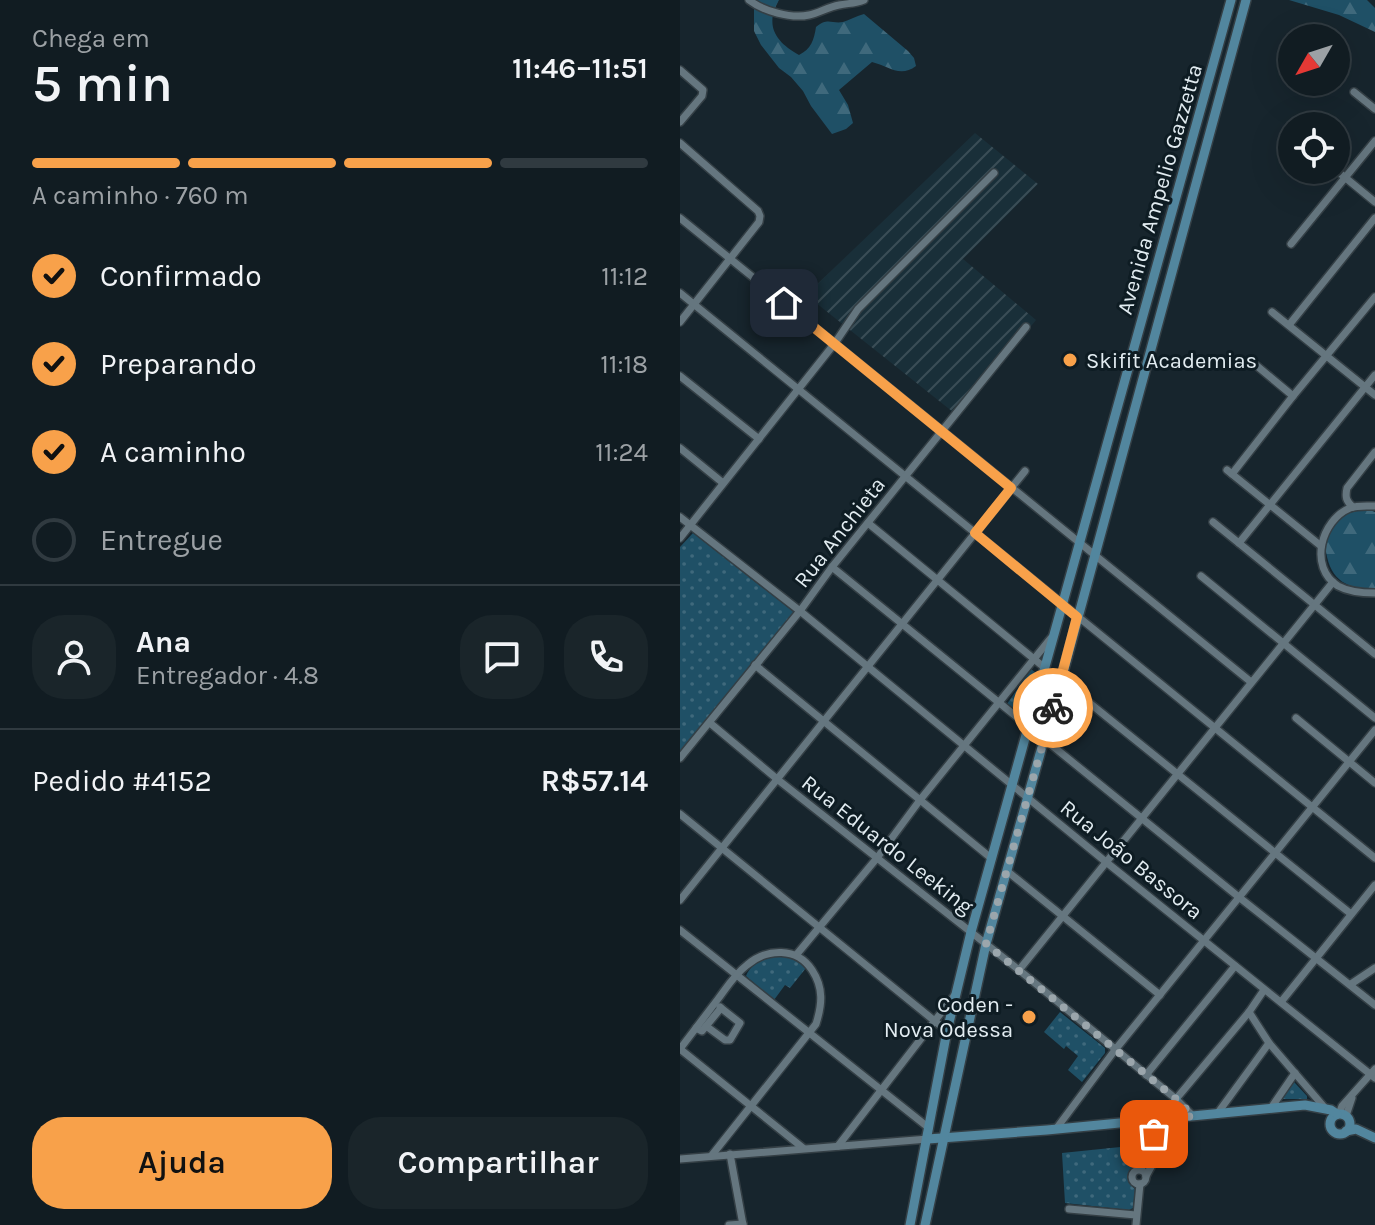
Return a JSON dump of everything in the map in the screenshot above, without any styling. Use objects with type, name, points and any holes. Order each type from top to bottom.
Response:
[{"type":"main road","name":"Avenida Ampelio Gazzetta","points":[[910,1225],[947,1031],[971,932],[1231,0]]},
{"type":"main road","name":"Avenida Ampelio Gazzetta","points":[[925,1225],[986,944],[1246,0]]},
{"type":"main road","points":[[1182,174],[1189,180],[1196,180]]},
{"type":"main road","points":[[1121,393],[1133,411]]},
{"type":"main road","points":[[1171,1118],[1176,1099]]},
{"type":"main road","points":[[928,1133],[944,1137],[1056,1129],[1305,1105],[1325,1108],[1375,1131]]},
{"type":"main road","points":[[1299,1106],[1315,1110],[1337,1133],[1356,1129],[1375,1138]]},
{"type":"main road","points":[[1331,1127],[1330,1121],[1342,1116]]},
{"type":"main road","points":[[1342,1116],[1349,1126],[1346,1131]]},
{"type":"street","points":[[749,0],[771,12],[804,16],[864,0]]},
{"type":"street","points":[[680,70],[703,90],[702,96],[680,122]]},
{"type":"street","points":[[1354,92],[1375,109]]},
{"type":"street","points":[[1350,171],[1375,141]]},
{"type":"street","points":[[680,143],[760,216],[759,222],[680,322]]},
{"type":"street","points":[[680,538],[835,343],[858,309],[994,173]]},
{"type":"street","points":[[1350,181],[1375,202]]},
{"type":"street","points":[[1291,244],[1339,184]]},
{"type":"street","points":[[680,218],[1251,682]]},
{"type":"street","points":[[1289,325],[1375,218]]},
{"type":"street","points":[[680,293],[1375,858]]},
{"type":"street","points":[[1322,550],[1230,472],[1375,297]]},
{"type":"street","points":[[1272,312],[1375,395]]},
{"type":"street","name":"Rua Anchieta","points":[[680,758],[1026,327]]},
{"type":"street","points":[[1257,366],[1293,396]]},
{"type":"street","points":[[1239,543],[1375,375]]},
{"type":"street","points":[[680,376],[759,439]]},
{"type":"street","points":[[680,448],[723,483]]},
{"type":"street","points":[[1353,507],[1345,495],[1347,488],[1375,452]]},
{"type":"street","points":[[680,900],[1025,471]]},
{"type":"street","points":[[1375,506],[1353,507],[1340,513],[1324,532],[1322,550],[1327,572],[1333,582],[1343,588],[1375,593]]},
{"type":"street","name":"Rua João Bassora","points":[[680,517],[800,611],[1264,990],[1374,1074]]},
{"type":"street","points":[[1213,522],[1375,654]]},
{"type":"street","points":[[868,523],[1045,668]]},
{"type":"street","points":[[832,567],[1028,726]]},
{"type":"street","points":[[1201,576],[1375,718]]},
{"type":"street","points":[[1019,970],[1333,582]]},
{"type":"street","points":[[797,954],[1055,634]]},
{"type":"street","points":[[755,665],[991,858]]},
{"type":"street","points":[[1061,680],[1351,914]]},
{"type":"street","points":[[1296,718],[1375,783]]},
{"type":"street","name":"Rua Eduardo Leeking","points":[[710,723],[1019,970],[1193,1116]]},
{"type":"street","points":[[1056,1129],[1115,1050],[1375,730]]},
{"type":"street","points":[[1044,739],[1375,1005]]},
{"type":"street","points":[[680,814],[947,1031]]},
{"type":"street","points":[[1007,871],[1160,995]]},
{"type":"street","points":[[1281,1002],[1375,885]]},
{"type":"street","points":[[680,930],[928,1133]]},
{"type":"street","points":[[696,1028],[700,1031],[706,1026],[736,975],[759,957],[786,952],[797,954],[809,965],[820,987],[821,1008],[816,1024],[712,1155]]},
{"type":"street","points":[[1146,1075],[1235,966]]},
{"type":"street","points":[[1351,984],[1375,968]]},
{"type":"street","points":[[1176,1099],[1264,990]]},
{"type":"street","points":[[838,1146],[958,991]]},
{"type":"street","points":[[706,1026],[725,1040],[730,1040],[740,1023],[718,1005]]},
{"type":"street","points":[[718,1005],[680,1049],[804,1149]]},
{"type":"street","points":[[1249,1012],[1269,1043],[1325,1108]]},
{"type":"street","points":[[1217,1114],[1269,1043]]},
{"type":"street","points":[[1271,1108],[1295,1073]]},
{"type":"street","points":[[1342,1116],[1353,1096],[1374,1074]]},
{"type":"street","points":[[1140,1184],[1145,1181],[1150,1120]]},
{"type":"street","points":[[680,1159],[838,1146],[928,1133]]},
{"type":"street","points":[[729,1225],[743,1224],[730,1154]]},
{"type":"street","points":[[1140,1184],[1135,1182],[1132,1175],[1135,1170],[1144,1173]]},
{"type":"street","points":[[1136,1225],[1140,1184]]},
{"type":"street","points":[[1069,1209],[1136,1215]]},
{"type":"shaded area","points":[[975,133],[1038,184],[963,259],[1036,320],[958,416],[806,295]]},
{"type":"green space","points":[[754,0],[779,0],[773,18],[775,32],[784,45],[799,55],[809,47],[820,24],[843,22],[864,14],[908,51],[916,66],[899,71],[872,62],[839,90],[848,105],[853,123],[832,134],[803,91],[761,45],[754,31]]},
{"type":"green space","points":[[1289,0],[1367,0],[1375,8],[1375,32],[1339,15]]},
{"type":"green space","points":[[1367,509],[1375,512],[1375,589],[1349,585],[1336,576],[1328,562],[1324,540],[1328,528],[1337,520],[1349,513]]},
{"type":"green space","points":[[693,533],[795,613],[680,753],[680,547]]},
{"type":"green space","points":[[1031,669],[1036,673],[1025,717],[1007,704]]},
{"type":"green space","points":[[785,955],[795,958],[806,968],[790,988],[785,985],[774,1000],[746,976],[762,960]]},
{"type":"green space","points":[[1060,1012],[1105,1048],[1105,1053],[1082,1082],[1068,1070],[1078,1056],[1044,1032]]},
{"type":"green space","points":[[1292,1082],[1307,1096],[1307,1099],[1281,1099]]},
{"type":"green space","points":[[1166,1122],[1171,1122],[1172,1126],[1183,1125],[1184,1154],[1167,1150]]},
{"type":"green space","points":[[1140,1145],[1144,1156],[1128,1176],[1129,1183],[1135,1189],[1133,1208],[1065,1203],[1062,1153]]},
{"type":"way so far","points":[[1053,708],[986,944],[1193,1116],[1155,1120],[1154,1134]]},
{"type":"place","name":"Skifit Academias","points":[[1070,360]]},
{"type":"place","name":"Coden - Nova Odessa","points":[[1029,1017]]},
{"type":"route","points":[[784,303],[1011,488],[975,533],[1077,617],[1053,708]]}]
